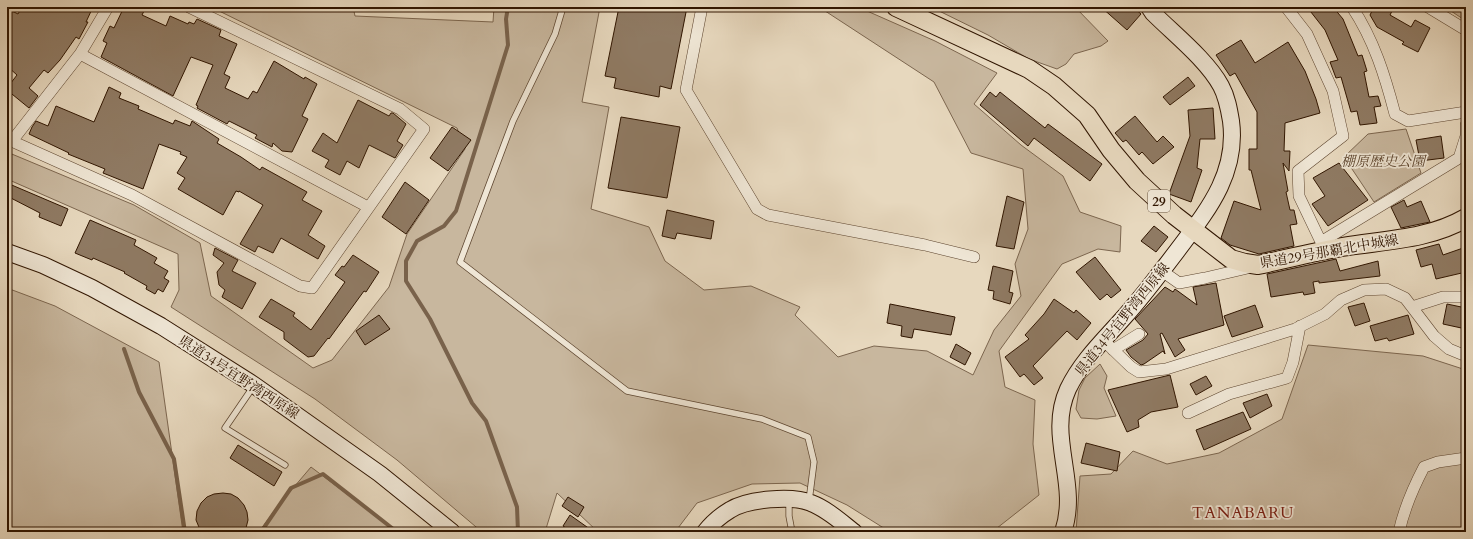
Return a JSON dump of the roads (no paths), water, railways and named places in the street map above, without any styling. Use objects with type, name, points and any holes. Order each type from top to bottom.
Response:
[{"type":"main road","name":"県道29号那覇北中城線","points":[[896,7],[1023,66],[1054,86],[1087,115],[1111,150],[1137,181],[1174,215],[1231,259],[1258,265],[1321,247],[1422,236],[1464,222]]},
{"type":"main road","name":"県道34号宜野湾西原線","points":[[1063,532],[1068,512],[1069,499],[1060,438],[1060,422],[1067,391],[1073,378],[1086,358],[1108,345],[1126,315],[1162,272],[1193,230],[1212,202],[1228,170],[1232,142],[1229,106],[1221,86],[1205,64],[1149,7]]},
{"type":"main road","name":"県道34号宜野湾西原線","points":[[7,252],[43,265],[92,288],[162,326],[254,385],[380,474],[452,532]]},
{"type":"main road","points":[[705,532],[714,521],[731,509],[749,502],[769,499],[789,499],[809,502],[818,506],[854,532]]},
{"type":"street","points":[[108,7],[80,54],[9,140],[132,195],[300,286],[312,288],[424,129],[400,110],[189,7]]},
{"type":"street","points":[[702,7],[686,90],[757,209],[768,215],[925,245],[974,257]]},
{"type":"street","points":[[1286,7],[1307,34],[1333,91],[1343,136],[1298,171],[1299,196],[1321,247],[1459,158],[1466,136],[1466,125]]},
{"type":"street","points":[[1352,7],[1364,26],[1386,79],[1394,114],[1408,121],[1466,112]]},
{"type":"street","points":[[1428,7],[1466,30]]},
{"type":"street","points":[[80,54],[368,207]]},
{"type":"street","points":[[1162,272],[1179,283],[1258,265]]},
{"type":"street","points":[[1140,334],[1108,345],[1131,367],[1139,372],[1166,369],[1300,326],[1326,314],[1341,300],[1364,290],[1386,289],[1405,298],[1434,336],[1449,348],[1466,356]]},
{"type":"street","points":[[1412,307],[1443,297],[1462,297]]},
{"type":"street","points":[[1188,413],[1229,394],[1287,378],[1293,362],[1300,326]]},
{"type":"street","points":[[1399,532],[1402,514],[1424,467],[1438,462],[1466,458]]},
{"type":"lane","points":[[563,7],[555,34],[513,121],[460,262],[627,391],[762,419],[808,437],[814,462],[809,502]]},
{"type":"lane","points":[[254,385],[225,428],[285,465]]},
{"type":"lane","points":[[789,499],[789,516],[792,532]]},
{"type":"waterway","points":[[508,7],[506,19],[508,45],[456,211],[444,226],[417,241],[406,261],[406,281],[430,319],[472,403],[486,421],[517,507],[518,532]]},
{"type":"waterway","points":[[124,349],[139,392],[174,459],[185,532]]},
{"type":"waterway","points":[[261,532],[291,488],[323,474],[397,532]]},
{"type":"district","name":"TANABARU","points":[[1243,512]]},
{"type":"park label","name":"棚原歴史公園","points":[[1383,161]]}]
